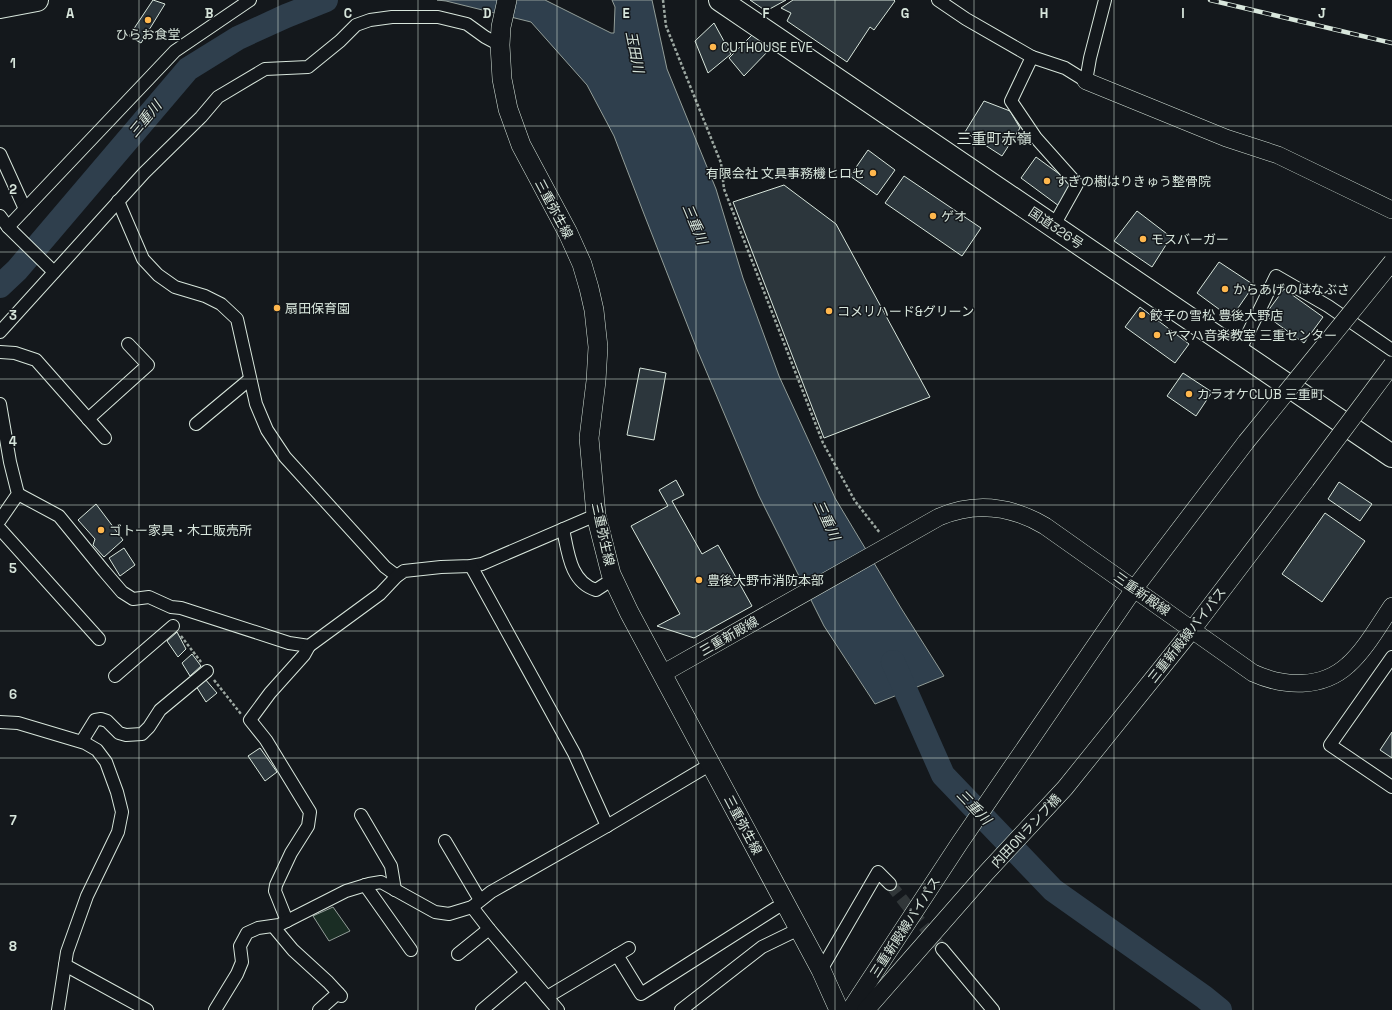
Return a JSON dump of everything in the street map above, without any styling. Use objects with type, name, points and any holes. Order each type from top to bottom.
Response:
[{"type":"highway","points":[[0,7],[37,0]]},
{"type":"highway","name":"国道326号","points":[[720,0],[1392,456]]},
{"type":"main road","name":"三重弥生線","points":[[507,0],[501,27],[500,42],[504,94],[513,127],[568,233],[582,264],[594,310],[598,347],[596,381],[589,438],[596,515],[613,579],[629,612],[821,970],[839,1010]]},
{"type":"main road","points":[[1086,81],[1226,138],[1278,154],[1392,210]]},
{"type":"main road","points":[[1134,589],[1246,442],[1392,262]]},
{"type":"main road","name":"三重新殿線バイパス","points":[[1065,788],[1192,630],[1392,365]]},
{"type":"main road","name":"三重新殿線","points":[[662,674],[939,517],[949,512],[965,508],[996,508],[1022,515],[1045,526],[1253,674],[1268,680],[1290,684],[1311,682],[1326,679],[1348,666],[1365,645],[1392,606]]},
{"type":"main road","name":"三重新殿線バイパス","points":[[858,1006],[959,844],[1134,589]]},
{"type":"main road","name":"内田ONランプ橋","points":[[986,873],[1065,788]]},
{"type":"main road","name":"三重新殿線バイパス","points":[[858,1006],[986,873]]},
{"type":"street","points":[[52,270],[3,222],[25,209],[175,51],[250,0]]},
{"type":"street","points":[[938,0],[966,19],[1032,57],[1065,68],[1086,81],[1090,58],[1105,0]]},
{"type":"street","points":[[0,332],[52,270],[144,173],[202,117],[218,97],[265,69],[308,67],[340,41],[356,25],[370,20],[392,17],[438,17],[467,24],[485,37],[500,42]]},
{"type":"street","points":[[1032,57],[1011,101],[1036,138],[1077,184],[1054,227]]},
{"type":"street","points":[[0,154],[25,209]]},
{"type":"street","points":[[118,201],[143,259],[158,275],[176,287],[205,296],[221,304],[237,319],[256,404],[267,430],[285,457],[385,567],[397,576]]},
{"type":"street","points":[[1239,352],[1276,276],[1328,306],[1392,350]]},
{"type":"street","points":[[88,419],[148,365],[128,344]]},
{"type":"street","points":[[0,352],[16,353],[36,360],[105,438]]},
{"type":"street","points":[[196,424],[250,379]]},
{"type":"street","points":[[0,404],[10,462],[18,494],[59,516],[122,592],[133,599],[149,597],[171,607],[181,608],[289,643],[309,646]]},
{"type":"street","points":[[0,520],[18,494]]},
{"type":"street","points":[[287,921],[275,891],[276,885],[291,853],[308,826],[310,812],[266,740],[250,720],[270,693],[304,655],[309,646],[380,594],[397,576],[404,571],[482,564],[596,515]]},
{"type":"street","points":[[0,529],[99,639]]},
{"type":"street","points":[[563,529],[572,567],[588,588],[596,590],[613,579]]},
{"type":"street","points":[[471,566],[574,753],[607,826]]},
{"type":"street","points":[[114,676],[173,626]]},
{"type":"street","points":[[1392,657],[1330,745],[1392,787]]},
{"type":"street","points":[[82,741],[95,720],[100,719],[107,720],[119,733],[126,735],[142,734],[160,710],[207,671]]},
{"type":"street","points":[[0,722],[18,723],[82,741],[98,750],[106,762],[117,792],[122,812],[118,832],[87,896],[67,952],[58,1010]]},
{"type":"street","points":[[215,1010],[237,974],[242,962],[240,946],[247,932],[258,928],[279,925],[346,891],[364,885],[381,882],[435,912],[449,914],[476,904],[490,892],[607,826],[710,764]]},
{"type":"street","points":[[361,815],[391,866],[395,890]]},
{"type":"street","points":[[445,841],[489,929],[558,1010]]},
{"type":"street","points":[[821,970],[878,872],[890,884]]},
{"type":"street","points":[[364,885],[411,950]]},
{"type":"street","points":[[617,955],[641,994],[776,908],[786,904]]},
{"type":"street","points":[[273,926],[293,950],[339,994],[319,1010]]},
{"type":"street","points":[[458,954],[489,929]]},
{"type":"street","points":[[681,1010],[762,947],[799,929]]},
{"type":"street","points":[[547,997],[629,948]]},
{"type":"street","points":[[942,949],[993,1010]]},
{"type":"street","points":[[65,965],[147,1010]]},
{"type":"street","points":[[482,1010],[526,973]]},
{"type":"path","points":[[663,0],[666,26],[721,163],[724,189],[823,443],[855,501],[882,536]]},
{"type":"green space","points":[[333,907],[350,931],[329,941],[313,916]]},
{"type":"water","name":"玉田川","points":[[437,0],[545,0],[611,33],[614,33],[615,7],[612,0],[652,0],[667,69],[716,189],[743,278],[779,376],[835,498],[944,676],[875,704],[824,626],[759,496],[696,347],[614,136],[587,85],[531,22]]},
{"type":"building","name":"ひらお食堂","points":[[153,0],[165,4],[141,43],[129,36]]},
{"type":"building","points":[[750,0],[786,0],[766,11]]},
{"type":"building","points":[[793,0],[895,1],[874,30],[870,27],[847,62],[787,21],[791,13],[781,8]]},
{"type":"building","name":"CUTHOUSE EVE","points":[[714,23],[731,54],[708,73],[695,41]]},
{"type":"building","points":[[753,34],[771,48],[744,76],[729,58]]},
{"type":"building","points":[[984,101],[1010,111],[1020,128],[1002,156],[965,132]]},
{"type":"building","name":"有限会社 文具事務機ヒロセ","points":[[868,150],[895,170],[877,195],[850,176]]},
{"type":"building","name":"すぎの樹はりきゅう整骨院","points":[[1036,157],[1073,184],[1059,206],[1021,178]]},
{"type":"building","name":"ゲオ","points":[[904,176],[981,228],[962,256],[885,203]]},
{"type":"building","name":"コメリハード&グリーン","points":[[784,185],[836,224],[930,397],[824,438],[733,202]]},
{"type":"building","name":"モスバーガー","points":[[1137,211],[1171,237],[1152,267],[1114,241]]},
{"type":"building","name":"からあげのはなぶさ","points":[[1219,262],[1254,285],[1231,318],[1197,293]]},
{"type":"building","points":[[1284,289],[1323,317],[1304,343],[1265,315]]},
{"type":"building","name":"ヤマハ音楽教室 三重センター","points":[[1140,307],[1189,344],[1175,363],[1125,327]]},
{"type":"building","points":[[640,368],[666,373],[654,440],[627,435]]},
{"type":"building","name":"カラオケCLUB 三重町","points":[[1183,373],[1212,392],[1196,416],[1167,396]]},
{"type":"building","name":"豊後大野市消防本部","points":[[676,480],[684,495],[672,501],[702,554],[718,545],[752,606],[694,638],[657,626],[680,614],[631,526],[668,506],[659,490]]},
{"type":"building","points":[[1339,482],[1372,504],[1360,521],[1328,499]]},
{"type":"building","name":"ゴトー家具・木工販売所","points":[[96,504],[123,540],[104,557],[93,545],[95,539],[78,520]]},
{"type":"building","points":[[1325,513],[1365,541],[1322,602],[1282,574]]},
{"type":"building","points":[[124,548],[135,565],[120,576],[109,558]]},
{"type":"building","points":[[177,632],[186,649],[178,657],[167,641]]},
{"type":"building","points":[[192,654],[201,666],[190,676],[182,663]]},
{"type":"building","points":[[205,679],[217,693],[206,702],[196,686]]},
{"type":"building","points":[[1392,732],[1392,758],[1380,750]]},
{"type":"building","points":[[260,748],[277,772],[265,781],[248,756]]},
{"type":"waterway","name":"三重川","points":[[0,286],[17,270],[188,69],[238,38],[326,0]]},
{"type":"waterway","name":"三重川","points":[[893,662],[943,775],[1053,890],[1204,997],[1220,1010]]},
{"type":"tunnel","points":[[890,884],[942,949]]},
{"type":"railway","points":[[1210,0],[1392,43]]},
{"type":"place","name":"ひらお食堂","points":[[148,20]]},
{"type":"place","name":"CUTHOUSE EVE","points":[[713,47]]},
{"type":"place","name":"有限会社 文具事務機ヒロセ","points":[[873,173]]},
{"type":"place","name":"すぎの樹はりきゅう整骨院","points":[[1047,181]]},
{"type":"place","name":"ゲオ","points":[[933,216]]},
{"type":"place","name":"モスバーガー","points":[[1143,239]]},
{"type":"place","name":"からあげのはなぶさ","points":[[1225,289]]},
{"type":"place","name":"扇田保育園","points":[[277,308]]},
{"type":"place","name":"コメリハード&グリーン","points":[[829,311]]},
{"type":"place","name":"餃子の雪松 豊後大野店","points":[[1142,315]]},
{"type":"place","name":"ヤマハ音楽教室 三重センター","points":[[1157,335]]},
{"type":"place","name":"カラオケCLUB 三重町","points":[[1189,394]]},
{"type":"place","name":"ゴトー家具・木工販売所","points":[[101,530]]},
{"type":"place","name":"豊後大野市消防本部","points":[[699,580]]},
{"type":"district","name":"三重町赤嶺","points":[[994,138]]}]
